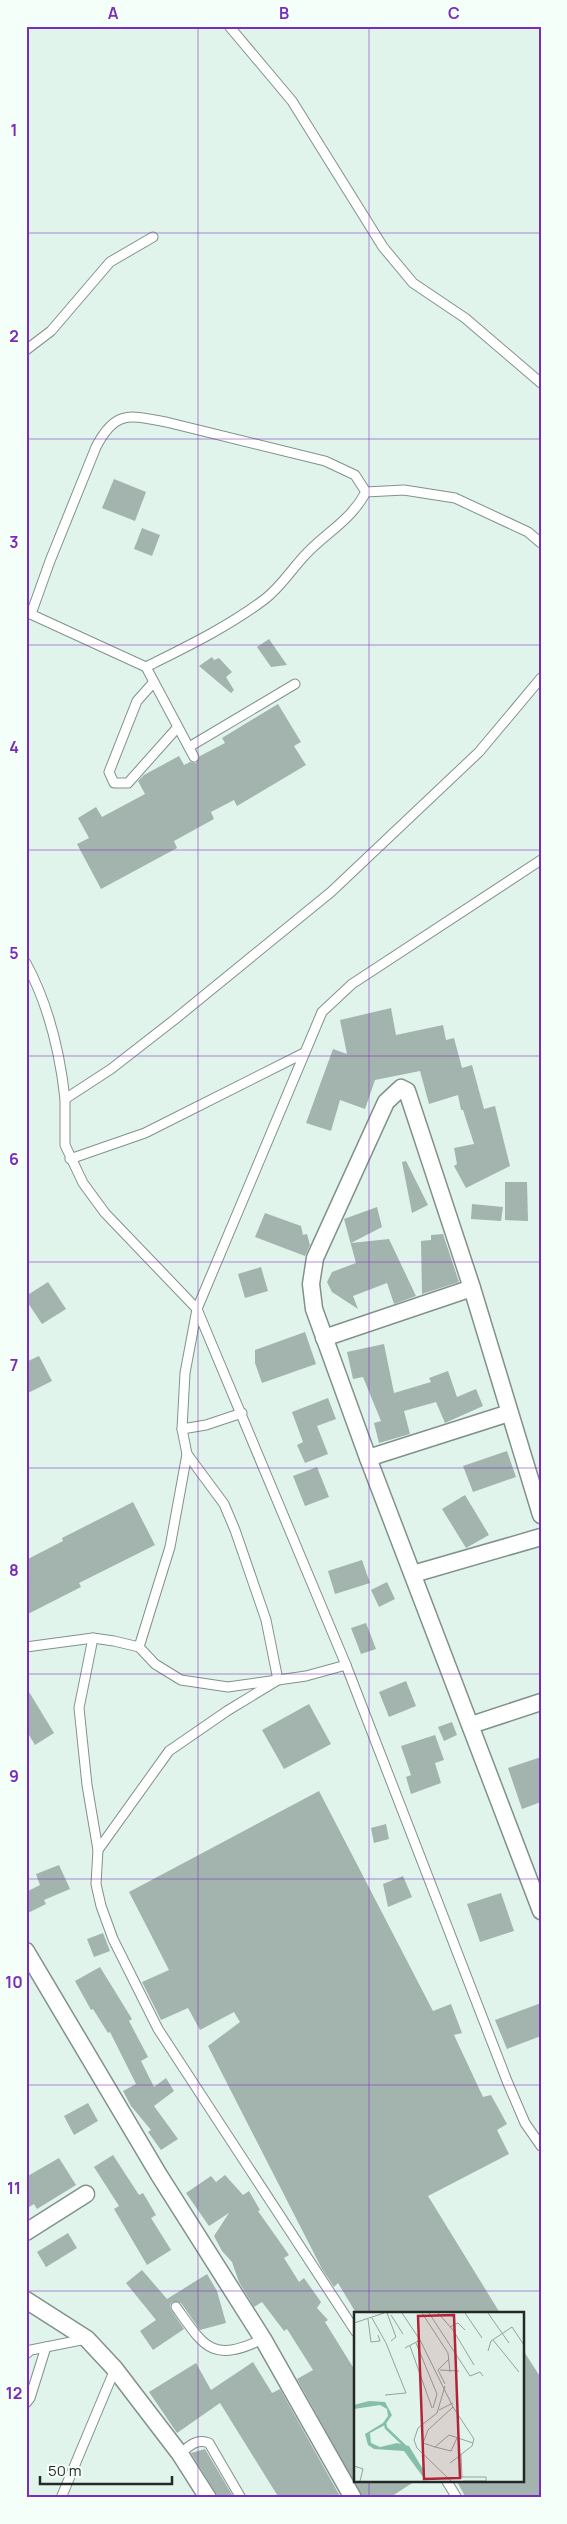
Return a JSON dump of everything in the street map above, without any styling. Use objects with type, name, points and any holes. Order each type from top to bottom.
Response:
[{"type":"street","points":[[541,1515],[472,1288],[407,1091],[401,1088],[386,1102],[315,1258],[311,1284],[314,1309],[368,1458],[541,1911]]},
{"type":"street","points":[[324,1338],[472,1288]]},
{"type":"street","points":[[368,1458],[509,1413]]},
{"type":"street","points":[[413,1574],[541,1537]]},
{"type":"street","points":[[470,1725],[541,1702]]},
{"type":"street","points":[[26,1951],[159,2175],[263,2339],[353,2498]]},
{"type":"street","points":[[26,2232],[86,2194]]},
{"type":"street","points":[[26,2300],[87,2339],[115,2369],[180,2454],[208,2498]]},
{"type":"lane","points":[[229,26],[292,101],[383,248],[413,283],[465,318],[541,383]]},
{"type":"lane","points":[[26,350],[51,331],[110,262],[152,236]]},
{"type":"lane","points":[[194,757],[146,668],[29,613],[96,447],[105,430],[120,418],[148,419],[325,461],[354,475],[366,492]]},
{"type":"lane","points":[[366,492],[404,490],[455,498],[528,532],[541,543]]},
{"type":"lane","points":[[146,668],[210,634],[266,599],[290,575],[306,554],[356,510],[366,492]]},
{"type":"lane","points":[[65,1099],[111,1069],[174,1020],[331,892],[480,752],[541,678]]},
{"type":"lane","points":[[153,683],[137,701],[109,772],[114,783],[128,783],[177,728]]},
{"type":"lane","points":[[188,747],[295,684]]},
{"type":"lane","points":[[139,1647],[170,1547],[186,1454],[182,1429],[185,1373],[197,1309],[322,1012],[352,984],[541,860]]},
{"type":"lane","points":[[26,963],[34,978],[60,1060],[65,1099],[65,1145],[70,1159],[83,1184],[105,1213],[197,1309],[346,1665],[507,2081],[525,2123],[541,2146]]},
{"type":"lane","points":[[70,1159],[145,1133],[304,1053]]},
{"type":"lane","points":[[182,1429],[206,1425],[242,1413]]},
{"type":"lane","points":[[186,1454],[224,1504],[235,1530],[266,1620],[278,1680]]},
{"type":"lane","points":[[26,1647],[93,1638],[139,1647],[155,1664],[181,1680],[228,1687],[306,1676],[346,1665]]},
{"type":"lane","points":[[93,1638],[79,1708],[86,1785],[98,1850],[96,1884],[101,1906],[113,1939],[158,2029],[354,2329]]},
{"type":"lane","points":[[98,1850],[169,1752],[227,1711],[278,1680]]},
{"type":"lane","points":[[176,2307],[199,2340],[210,2348],[241,2349],[263,2339]]},
{"type":"lane","points":[[28,2349],[46,2348],[87,2339]]},
{"type":"lane","points":[[26,2403],[30,2398],[46,2348]]},
{"type":"lane","points":[[60,2498],[115,2369]]},
{"type":"lane","points":[[180,2454],[195,2442],[203,2440],[209,2442],[241,2498]]},
{"type":"lane","points":[[447,2482],[457,2498]]},
{"type":"building","points":[[114,479],[146,492],[135,521],[102,508]]},
{"type":"building","points":[[142,528],[160,535],[152,556],[134,549]]},
{"type":"building","points":[[269,639],[287,665],[271,667],[257,647]]},
{"type":"building","points":[[212,657],[214,660],[219,658],[232,672],[226,677],[234,690],[231,693],[199,666]]},
{"type":"building","points":[[278,704],[301,742],[294,746],[306,765],[237,806],[234,800],[211,812],[214,819],[174,841],[177,848],[101,889],[77,844],[89,838],[78,818],[96,807],[102,817],[145,794],[138,781],[144,775],[179,756],[184,765],[190,762],[196,763],[200,756],[225,743],[222,738]]},
{"type":"building","points":[[391,1008],[396,1035],[443,1025],[446,1040],[454,1038],[462,1068],[472,1065],[484,1109],[495,1106],[510,1166],[466,1188],[454,1166],[457,1164],[454,1148],[474,1144],[463,1110],[461,1110],[458,1095],[429,1104],[420,1071],[375,1080],[365,1109],[340,1100],[331,1131],[306,1123],[333,1049],[347,1054],[340,1020]]},
{"type":"building","points":[[406,1161],[428,1205],[412,1213],[402,1162]]},
{"type":"building","points":[[505,1182],[527,1182],[528,1221],[505,1220]]},
{"type":"building","points":[[472,1204],[503,1207],[501,1221],[471,1219]]},
{"type":"building","points":[[377,1207],[382,1227],[351,1243],[389,1239],[416,1296],[394,1304],[387,1283],[353,1296],[358,1309],[332,1292],[327,1282],[332,1272],[356,1263],[344,1219]]},
{"type":"building","points":[[265,1213],[301,1226],[303,1235],[307,1234],[310,1245],[305,1256],[255,1237]]},
{"type":"building","points":[[443,1234],[459,1282],[422,1294],[421,1241],[431,1240],[431,1235]]},
{"type":"building","points":[[261,1267],[268,1291],[245,1298],[238,1274]]},
{"type":"building","points":[[48,1282],[66,1309],[42,1324],[26,1300],[26,1296]]},
{"type":"building","points":[[305,1332],[316,1364],[262,1383],[255,1363],[255,1350]]},
{"type":"building","points":[[384,1344],[394,1393],[431,1382],[429,1378],[448,1371],[457,1397],[476,1389],[483,1406],[445,1423],[436,1402],[404,1411],[410,1434],[379,1443],[374,1423],[381,1421],[363,1377],[353,1379],[347,1352]]},
{"type":"building","points":[[39,1356],[52,1381],[26,1394],[26,1362]]},
{"type":"building","points":[[328,1398],[336,1419],[317,1426],[328,1454],[305,1463],[297,1445],[303,1442],[292,1412]]},
{"type":"building","points":[[507,1451],[516,1477],[473,1492],[463,1466]]},
{"type":"building","points":[[317,1467],[329,1497],[305,1506],[293,1476]]},
{"type":"building","points":[[465,1495],[489,1535],[466,1548],[442,1509]]},
{"type":"building","points":[[133,1502],[155,1545],[79,1583],[81,1587],[26,1615],[26,1560],[63,1541],[62,1538]]},
{"type":"building","points":[[362,1560],[370,1583],[335,1594],[328,1571]]},
{"type":"building","points":[[387,1582],[395,1599],[379,1607],[371,1590]]},
{"type":"building","points":[[366,1623],[376,1649],[361,1654],[351,1628]]},
{"type":"building","points":[[406,1681],[416,1706],[389,1717],[379,1692]]},
{"type":"building","points":[[26,1687],[54,1733],[35,1745],[26,1730]]},
{"type":"building","points":[[309,1704],[331,1744],[284,1769],[262,1730]]},
{"type":"building","points":[[452,1722],[457,1735],[444,1741],[438,1727]]},
{"type":"building","points":[[435,1735],[444,1760],[435,1763],[441,1783],[411,1794],[406,1777],[411,1775],[401,1746]]},
{"type":"building","points":[[541,1757],[541,1802],[522,1809],[508,1768]]},
{"type":"building","points":[[319,1791],[433,2011],[451,2004],[462,2033],[454,2035],[483,2097],[491,2095],[507,2124],[497,2130],[509,2154],[428,2196],[499,2312],[355,2312],[338,2283],[334,2287],[322,2269],[208,2046],[240,2022],[234,2012],[200,2030],[188,2008],[161,2020],[142,1982],[169,1970],[129,1892]]},
{"type":"building","points":[[386,1824],[389,1839],[374,1843],[371,1828]]},
{"type":"building","points":[[59,1865],[70,1889],[44,1900],[46,1904],[26,1914],[26,1892],[40,1885],[36,1874]]},
{"type":"building","points":[[403,1876],[412,1897],[388,1907],[383,1884]]},
{"type":"building","points":[[501,1893],[514,1931],[480,1942],[467,1904]]},
{"type":"building","points":[[103,1933],[110,1951],[94,1957],[87,1939]]},
{"type":"building","points":[[100,1967],[132,2019],[129,2021],[148,2057],[141,2061],[154,2087],[166,2078],[174,2091],[154,2106],[178,2139],[161,2150],[148,2132],[151,2130],[131,2106],[123,2091],[136,2084],[110,2032],[108,2033],[93,2009],[91,2010],[75,1981]]},
{"type":"building","points":[[541,2003],[541,2036],[507,2049],[495,2020]]},
{"type":"building","points":[[88,2103],[98,2121],[74,2135],[64,2116]]},
{"type":"building","points":[[113,2155],[139,2195],[143,2193],[156,2215],[151,2218],[171,2250],[147,2265],[114,2209],[119,2206],[94,2167]]},
{"type":"building","points":[[59,2158],[76,2185],[37,2209],[34,2204],[26,2209],[26,2177]]},
{"type":"building","points":[[225,2175],[243,2195],[249,2191],[260,2210],[258,2211],[289,2255],[284,2258],[299,2282],[304,2278],[321,2302],[317,2308],[328,2320],[325,2322],[354,2369],[354,2482],[297,2379],[313,2370],[287,2329],[284,2331],[262,2302],[254,2307],[239,2282],[232,2262],[222,2251],[214,2236],[229,2213],[209,2226],[186,2193],[211,2176],[216,2182]]},
{"type":"building","points":[[68,2233],[77,2248],[46,2267],[37,2252]]},
{"type":"building","points":[[142,2270],[167,2299],[207,2274],[217,2291],[226,2323],[200,2330],[181,2303],[173,2302],[170,2305],[171,2310],[184,2329],[153,2350],[140,2331],[156,2320],[126,2283]]},
{"type":"building","points":[[524,2352],[541,2378],[541,2498],[466,2498],[457,2482],[524,2482]]},
{"type":"building","points":[[253,2362],[272,2393],[280,2389],[341,2498],[279,2498],[220,2403],[177,2433],[149,2392],[196,2363],[211,2390]]},
{"type":"building","points":[[205,2449],[234,2498],[219,2498],[191,2453]]},
{"type":"building","points":[[354,2482],[414,2482],[389,2498],[363,2498]]}]
